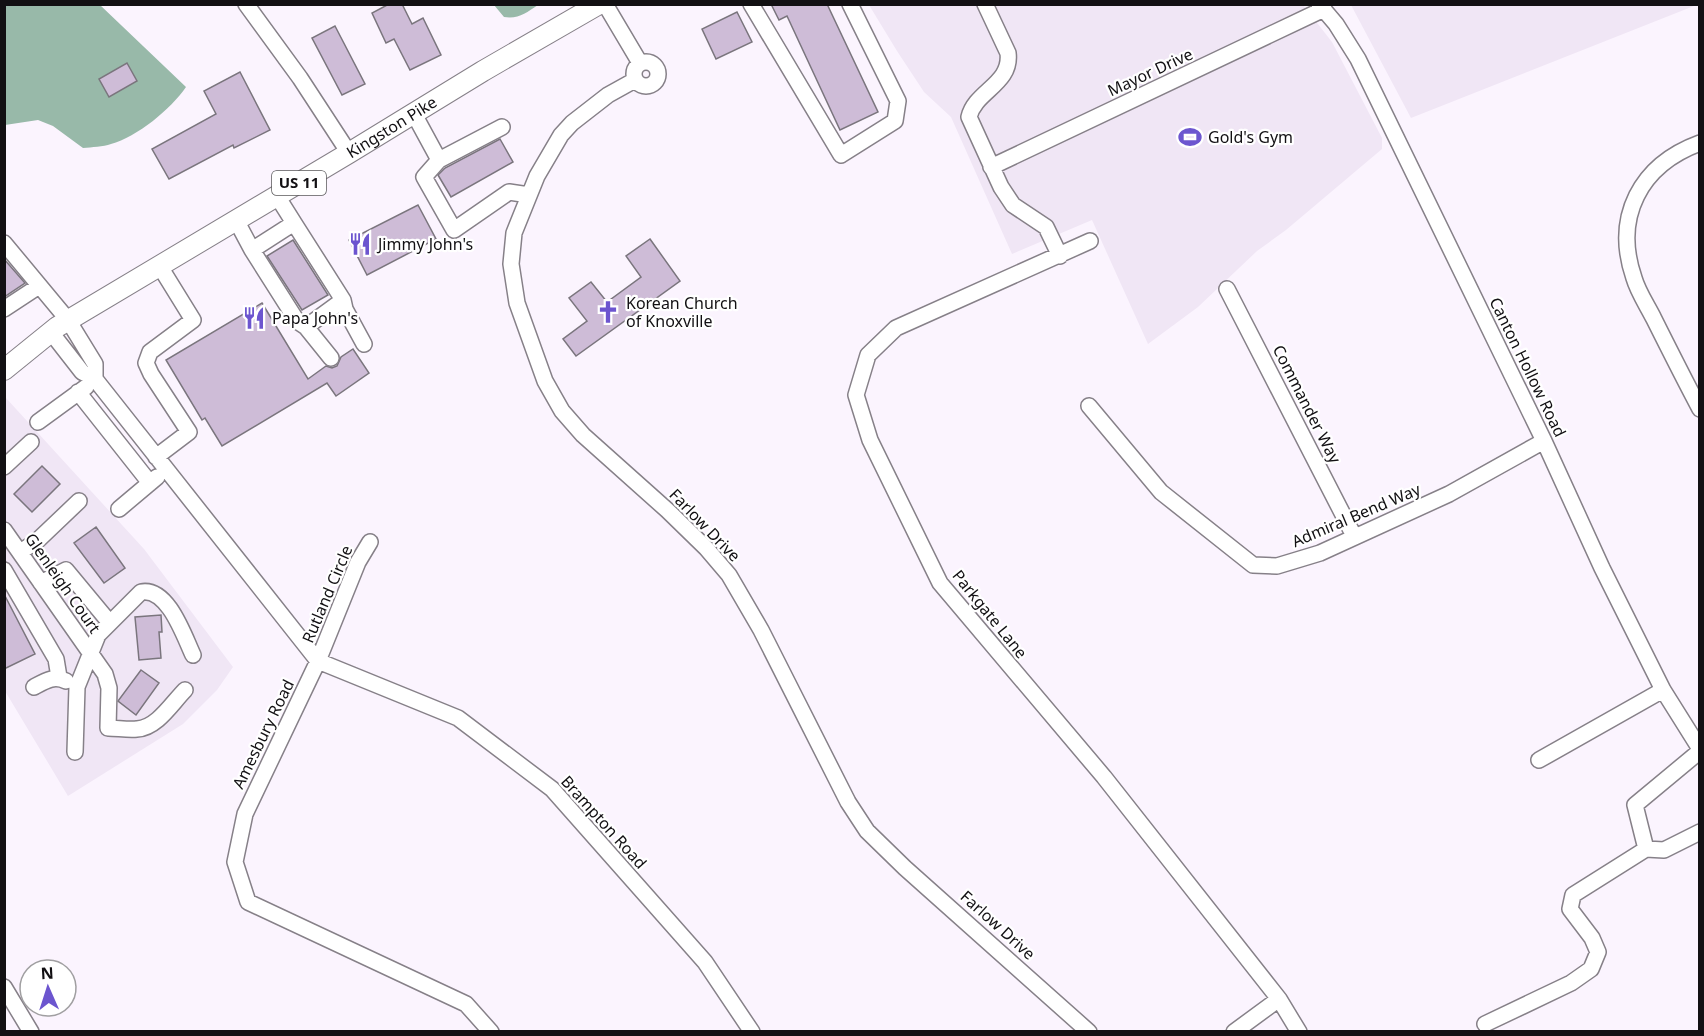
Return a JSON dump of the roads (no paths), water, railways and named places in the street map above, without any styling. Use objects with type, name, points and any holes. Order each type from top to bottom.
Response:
[{"type":"main road","name":"Kingston Pike","points":[[4,370],[68,320],[599,4]]},
{"type":"street","points":[[246,4],[300,78],[349,153]]},
{"type":"street","name":"Farlow Drive","points":[[605,4],[640,63],[647,62],[654,65],[658,75],[655,82],[648,86],[639,84],[635,80],[608,95],[572,123],[561,135],[542,166],[514,233],[511,264],[514,284],[544,381],[562,411],[584,435],[667,510],[706,548],[729,575],[849,802],[867,831],[905,868],[1089,1032]]},
{"type":"street","points":[[751,4],[841,155],[895,121],[898,101],[850,4]]},
{"type":"street","points":[[985,4],[1009,60],[1004,76],[972,106],[969,117],[1001,187],[1013,205],[1046,227],[1060,256]]},
{"type":"street","name":"Mayor Drive","points":[[991,167],[1321,7]]},
{"type":"street","name":"Canton Hollow Road","points":[[1321,7],[1358,59],[1544,441],[1602,568],[1663,690],[1700,750]]},
{"type":"street","points":[[635,80],[634,70],[640,63]]},
{"type":"street","points":[[414,114],[439,160]]},
{"type":"street","points":[[502,127],[439,160],[424,177],[454,230],[509,192],[529,195]]},
{"type":"street","points":[[1700,143],[1687,147],[1655,169],[1638,189],[1629,216],[1626,244],[1634,278],[1700,409]]},
{"type":"street","points":[[277,196],[344,300],[345,309],[364,344]]},
{"type":"street","points":[[236,220],[252,250],[297,321],[306,327],[331,358]]},
{"type":"street","points":[[252,250],[294,223]]},
{"type":"street","name":"Parkgate Lane","points":[[1090,241],[896,328],[868,355],[856,395],[870,440],[940,583],[1104,777],[1279,999],[1299,1032]]},
{"type":"street","points":[[4,243],[68,320],[95,364],[95,380]]},
{"type":"street","points":[[156,457],[189,432],[151,374],[146,363],[147,358],[155,348],[193,320],[159,265]]},
{"type":"street","points":[[4,309],[39,286]]},
{"type":"street","name":"Commander Way","points":[[1227,289],[1354,536]]},
{"type":"street","points":[[306,327],[344,300]]},
{"type":"street","points":[[50,332],[82,372],[95,380],[318,661]]},
{"type":"street","points":[[38,422],[95,380]]},
{"type":"street","points":[[78,392],[150,483]]},
{"type":"street","name":"Admiral Bend Way","points":[[1089,406],[1161,492],[1253,565],[1278,566],[1320,553],[1449,494],[1544,441]]},
{"type":"street","points":[[106,428],[123,415]]},
{"type":"street","points":[[4,466],[31,442]]},
{"type":"street","points":[[119,509],[167,470]]},
{"type":"street","points":[[20,552],[38,541],[79,501]]},
{"type":"street","name":"Glenleigh Court","points":[[4,530],[105,674],[108,680],[108,728],[146,728],[185,690]]},
{"type":"street","name":"Rutland Circle","points":[[318,661],[358,562],[370,542]]},
{"type":"street","points":[[4,570],[56,659],[59,677]]},
{"type":"street","points":[[41,583],[66,570],[110,623]]},
{"type":"street","points":[[75,752],[77,687],[98,635],[141,592],[152,592],[173,613],[193,655]]},
{"type":"street","name":"Amesbury Road","points":[[318,661],[245,814],[236,862],[248,902],[466,1004],[491,1032]]},
{"type":"street","name":"Brampton Road","points":[[318,661],[458,718],[552,789],[705,962],[752,1032]]},
{"type":"street","points":[[59,677],[77,687]]},
{"type":"street","points":[[33,687],[59,677]]},
{"type":"street","points":[[1539,760],[1663,690]]},
{"type":"street","points":[[1646,849],[1635,805],[1700,750]]},
{"type":"street","points":[[1485,1024],[1571,983],[1592,969],[1598,952],[1592,938],[1570,909],[1573,895],[1646,849],[1664,850],[1700,832]]},
{"type":"street","points":[[4,987],[31,1032]]},
{"type":"street","points":[[1234,1032],[1279,999]]},
{"type":"place","name":"Gold's Gym","points":[[1190,137]]},
{"type":"place","name":"Jimmy John's","points":[[360,244]]},
{"type":"place","name":"Korean Church of Knoxville","points":[[608,312]]},
{"type":"place","name":"Papa John's","points":[[254,318]]}]
